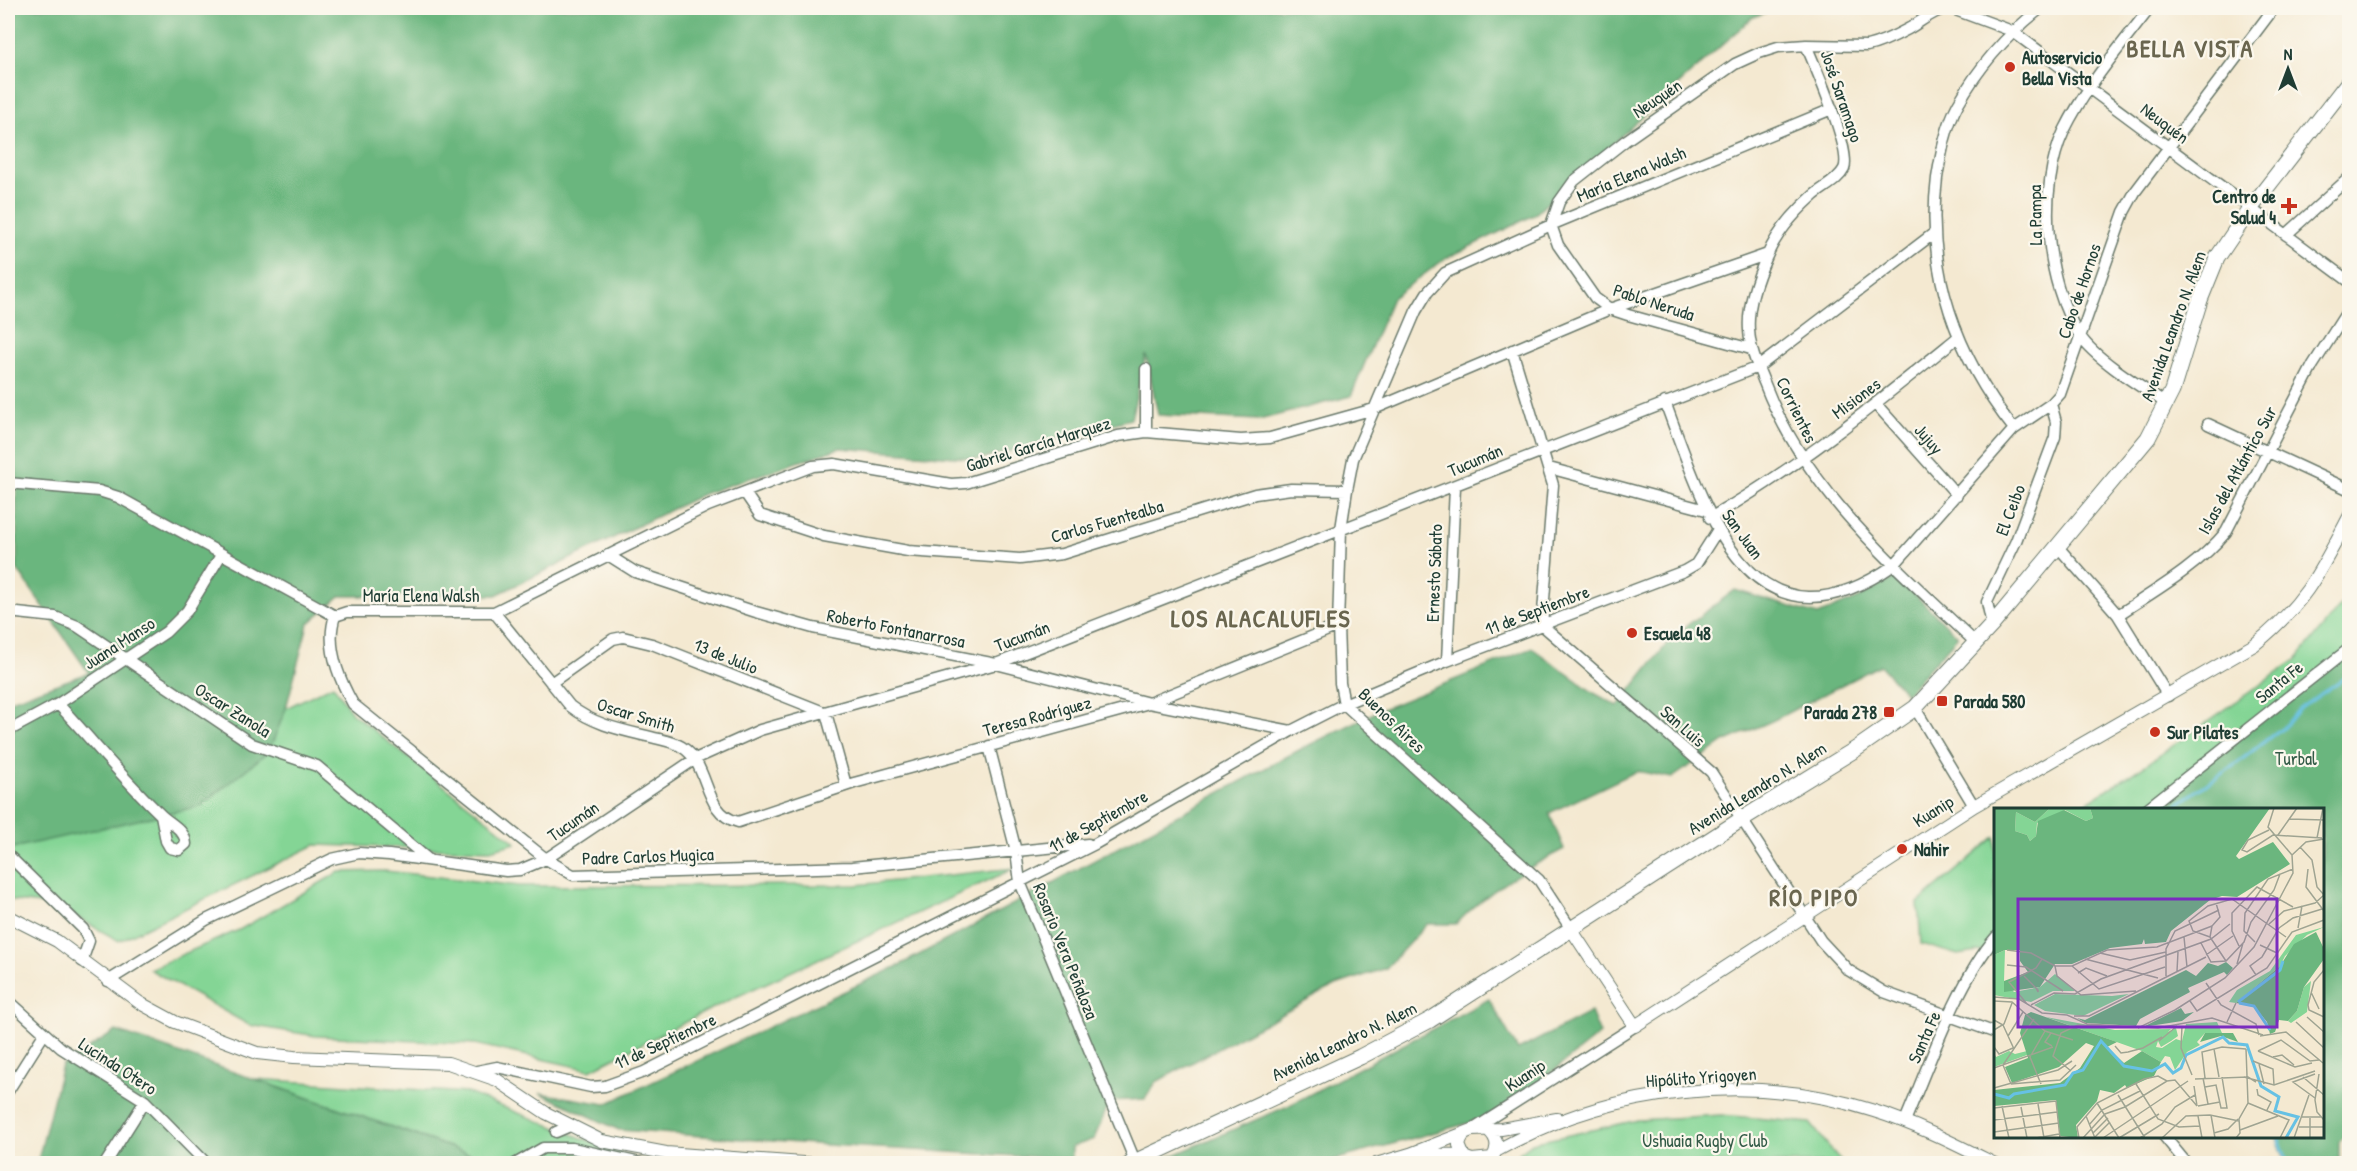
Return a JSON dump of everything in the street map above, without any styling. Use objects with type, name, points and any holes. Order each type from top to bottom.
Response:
[{"type":"highway","name":"Avenida Leandro N. Alem","points":[[1132,1162],[1396,1039],[1856,749],[1915,708],[1976,644],[2133,459],[2148,438],[2166,403],[2211,270],[2225,244],[2349,80]]},
{"type":"main road","name":"Kuanip","points":[[1635,1026],[1974,806],[2254,645],[2309,592],[2349,515]]},
{"type":"main road","points":[[8,916],[34,927],[140,1004],[175,1022],[257,1053],[294,1057],[448,1063],[477,1071],[497,1080],[570,1126],[602,1141],[626,1147],[817,1164]]},
{"type":"main road","name":"Buenos Aires","points":[[1571,929],[1635,1026]]},
{"type":"main road","name":"Hipólito Yrigoyen","points":[[1488,1130],[1579,1115],[1649,1097],[1690,1092],[1764,1090],[1841,1102],[1905,1121],[1995,1164]]},
{"type":"main road","name":"Hipólito Yrigoyen","points":[[1492,1158],[1579,1115]]},
{"type":"main road","points":[[1376,1164],[1468,1132],[1488,1130],[1496,1140],[1492,1158],[1465,1159],[1410,1154]]},
{"type":"main road","points":[[1465,1159],[1460,1145],[1468,1132]]},
{"type":"street","name":"Neuquén","points":[[1551,225],[1559,202],[1574,181],[1624,141],[1736,64],[1778,47],[1867,46],[1879,43],[1908,29],[1939,9],[1949,8],[2012,31],[2349,282]]},
{"type":"street","points":[[2014,429],[1989,398],[1957,338],[1945,300],[1934,234],[1936,189],[1948,130],[1958,104],[1976,76],[2012,31],[2041,8]]},
{"type":"street","name":"La Pampa","points":[[2150,8],[2090,88],[2064,130],[2049,180],[2048,208],[2051,250],[2061,296],[2080,338],[2122,375],[2166,403]]},
{"type":"street","name":"Cabo de Hornos","points":[[1894,565],[2014,429],[2051,404],[2067,381],[2124,212],[2135,192],[2274,8]]},
{"type":"street","name":"José Saramago","points":[[1806,45],[1832,109],[1846,159]]},
{"type":"street","name":"María Elena Walsh","points":[[1445,273],[1551,225],[1832,109]]},
{"type":"street","name":"Corrientes","points":[[1846,159],[1844,169],[1838,178],[1788,219],[1768,254],[1751,303],[1748,327],[1751,349],[1779,419],[1802,459],[1830,495],[1894,565],[1976,644]]},
{"type":"street","points":[[2286,235],[2349,177]]},
{"type":"street","name":"Pablo Neruda","points":[[1551,225],[1558,245],[1594,298],[1610,309],[1751,349]]},
{"type":"street","name":"Tucumán","points":[[108,981],[206,920],[332,859],[359,853],[506,871],[520,870],[546,859],[695,759],[760,730],[996,664],[1758,367],[1934,234]]},
{"type":"street","name":"Gabriel García Marquez","points":[[834,464],[931,483],[966,483],[1118,436],[1146,432],[1241,440],[1270,438],[1374,409],[1610,309],[1768,254]]},
{"type":"street","name":"Buenos Aires","points":[[1445,273],[1427,293],[1416,311],[1353,459],[1341,529],[1338,626],[1340,683],[1344,704],[1539,880],[1571,929]]},
{"type":"street","name":"Islas del Atlántico Sur","points":[[2118,615],[2193,565],[2226,532],[2313,365],[2349,307]]},
{"type":"street","name":"Misiones","points":[[1708,514],[1802,459],[1876,404],[1957,338]]},
{"type":"street","points":[[1512,350],[1553,485],[1542,625]]},
{"type":"street","points":[[1146,369],[1146,432]]},
{"type":"street","name":"San Juan","points":[[1665,402],[1708,514],[1717,531],[1743,566],[1760,580],[1791,594],[1830,597],[1853,590],[1894,565]]},
{"type":"street","name":"Jujuy","points":[[1876,404],[1958,495]]},
{"type":"street","name":"El Ceibo","points":[[1992,625],[1987,602],[2016,541],[2055,437],[2055,422],[2051,404]]},
{"type":"street","points":[[2208,424],[2349,490]]},
{"type":"street","name":"María Elena Walsh","points":[[334,616],[347,612],[494,612],[708,506],[813,466],[834,464]]},
{"type":"street","points":[[1549,468],[1708,514]]},
{"type":"street","points":[[8,483],[99,491],[118,497],[334,616]]},
{"type":"street","name":"Ernesto Sábato","points":[[1447,661],[1455,487]]},
{"type":"street","name":"Carlos Fuentealba","points":[[746,493],[760,515],[824,536],[908,551],[1020,559],[1062,554],[1255,494],[1291,489],[1347,490]]},
{"type":"street","name":"11 de Septiembre","points":[[477,1071],[497,1067],[591,1087],[618,1082],[644,1072],[1095,844],[1291,731],[1344,704],[1447,661],[1684,571],[1696,564],[1717,531]]},
{"type":"street","points":[[2058,547],[2118,615],[2168,696]]},
{"type":"street","name":"Juana Manso","points":[[8,731],[58,704],[166,632],[187,611],[221,555]]},
{"type":"street","name":"Roberto Fontanarrosa","points":[[608,555],[635,572],[756,612],[813,628],[996,664],[1149,703],[1291,731]]},
{"type":"street","name":"Oscar Zanola","points":[[8,612],[55,617],[76,626],[252,744],[317,766],[429,860]]},
{"type":"street","name":"Oscar Smith","points":[[494,612],[570,706],[582,716],[601,724],[673,743],[684,748],[695,759]]},
{"type":"street","name":"Padre Carlos Mugica","points":[[334,616],[331,642],[344,688],[353,704],[546,859],[573,875],[809,869],[1095,844]]},
{"type":"street","name":"San Luis","points":[[1542,625],[1711,772],[1805,917],[1836,959],[1865,982],[1994,1033]]},
{"type":"street","name":"Teresa Rodríguez","points":[[695,759],[717,810],[727,819],[738,822],[846,785],[1149,703],[1338,626]]},
{"type":"street","name":"13 de Julio","points":[[551,683],[613,639],[623,637],[652,644],[826,713]]},
{"type":"street","name":"Santa Fe","points":[[2148,808],[2349,648]]},
{"type":"street","points":[[58,704],[161,815]]},
{"type":"street","points":[[1915,708],[1974,806]]},
{"type":"street","points":[[826,713],[846,785]]},
{"type":"street","name":"Rosario Vera Peñaloza","points":[[989,746],[1017,851],[1020,882],[1132,1162]]},
{"type":"street","points":[[8,855],[87,935],[89,941],[82,961]]},
{"type":"street","name":"Santa Fe","points":[[1905,1121],[1950,1016],[1984,951],[1994,939]]},
{"type":"street","name":"Lucinda Otero","points":[[8,999],[44,1034],[80,1062],[146,1101],[207,1164]]},
{"type":"street","name":"Kuanip","points":[[1468,1132],[1635,1026]]},
{"type":"street","points":[[8,1091],[44,1034]]},
{"type":"street","points":[[105,1164],[146,1101]]},
{"type":"street","points":[[556,1132],[570,1126]]},
{"type":"street","points":[[2165,1138],[2187,1164]]},
{"type":"street","points":[[514,1164],[543,1148],[572,1148],[645,1164]]},
{"type":"street","points":[[1452,1164],[1465,1159]]},
{"type":"green space","points":[[8,8],[1778,8],[1753,17],[1534,215],[1445,259],[1392,298],[1351,396],[1259,420],[1158,415],[1146,355],[1131,419],[981,459],[840,448],[703,494],[496,595],[340,596],[308,624],[286,708],[269,751],[200,806],[8,849],[8,701],[89,673],[17,569],[16,470],[8,470]]},
{"type":"green space","points":[[1896,577],[1958,636],[1906,694],[1880,665],[1774,720],[1724,742],[1672,778],[1637,771],[1549,813],[1564,849],[1507,882],[1481,901],[1456,924],[1427,924],[1386,968],[1336,985],[1156,1082],[1145,1099],[1110,1101],[1094,1139],[1072,1147],[1072,1159],[619,1130],[540,1093],[606,1104],[900,965],[1301,749],[1378,711],[1532,648],[1594,693],[1618,706],[1674,635],[1735,590],[1818,615],[1859,598]]},
{"type":"green space","points":[[2349,595],[2349,649],[2146,808],[2078,808],[2144,766],[2297,659]]},
{"type":"green space","name":"Turbal","points":[[2349,648],[2350,1132],[2339,1142],[2339,1163],[2286,1163],[2277,1138],[2324,1138],[2324,808],[2148,808]]},
{"type":"green space","points":[[333,685],[352,713],[516,843],[490,850],[315,845],[119,941],[57,906],[8,900],[8,848],[200,806],[269,751],[286,708]]},
{"type":"green space","points":[[1994,838],[1994,938],[1984,951],[1958,955],[1921,944],[1918,903]]},
{"type":"green space","points":[[1015,868],[723,1003],[590,1070],[475,1044],[316,1036],[249,1025],[149,969],[241,929],[339,872],[386,871],[520,886],[857,885]]},
{"type":"green space","points":[[1489,999],[1518,1050],[1591,1012],[1600,1034],[1498,1115],[1323,1163],[1153,1164],[1288,1106]]},
{"type":"green space","points":[[116,1031],[495,1163],[37,1164],[62,1065]]},
{"type":"green space","points":[[255,1079],[468,1093],[645,1163],[495,1163]]},
{"type":"green space","name":"Ushuaia Rugby Club","points":[[1721,1115],[1810,1123],[1842,1163],[1507,1163],[1532,1143],[1638,1120]]},
{"type":"waterway","points":[[2172,808],[2236,764],[2288,723],[2299,709],[2350,674]]},
{"type":"waterway","points":[[2279,1138],[2288,1164]]},
{"type":"place","name":"Autoservicio Bella Vista","points":[[2010,67]]},
{"type":"place","name":"Centro de Salud 4","points":[[2289,206]]},
{"type":"place","name":"Escuela 48","points":[[1632,633]]},
{"type":"place","name":"Parada 580","points":[[1942,701]]},
{"type":"place","name":"Parada 278","points":[[1889,712]]},
{"type":"place","name":"Sur Pilates","points":[[2155,732]]},
{"type":"place","name":"Nahir","points":[[1902,849]]},
{"type":"district","name":"BELLA VISTA","points":[[2190,48]]},
{"type":"district","name":"LOS ALACALUFLES","points":[[1261,618]]},
{"type":"district","name":"RÍO PIPO","points":[[1814,897]]}]
